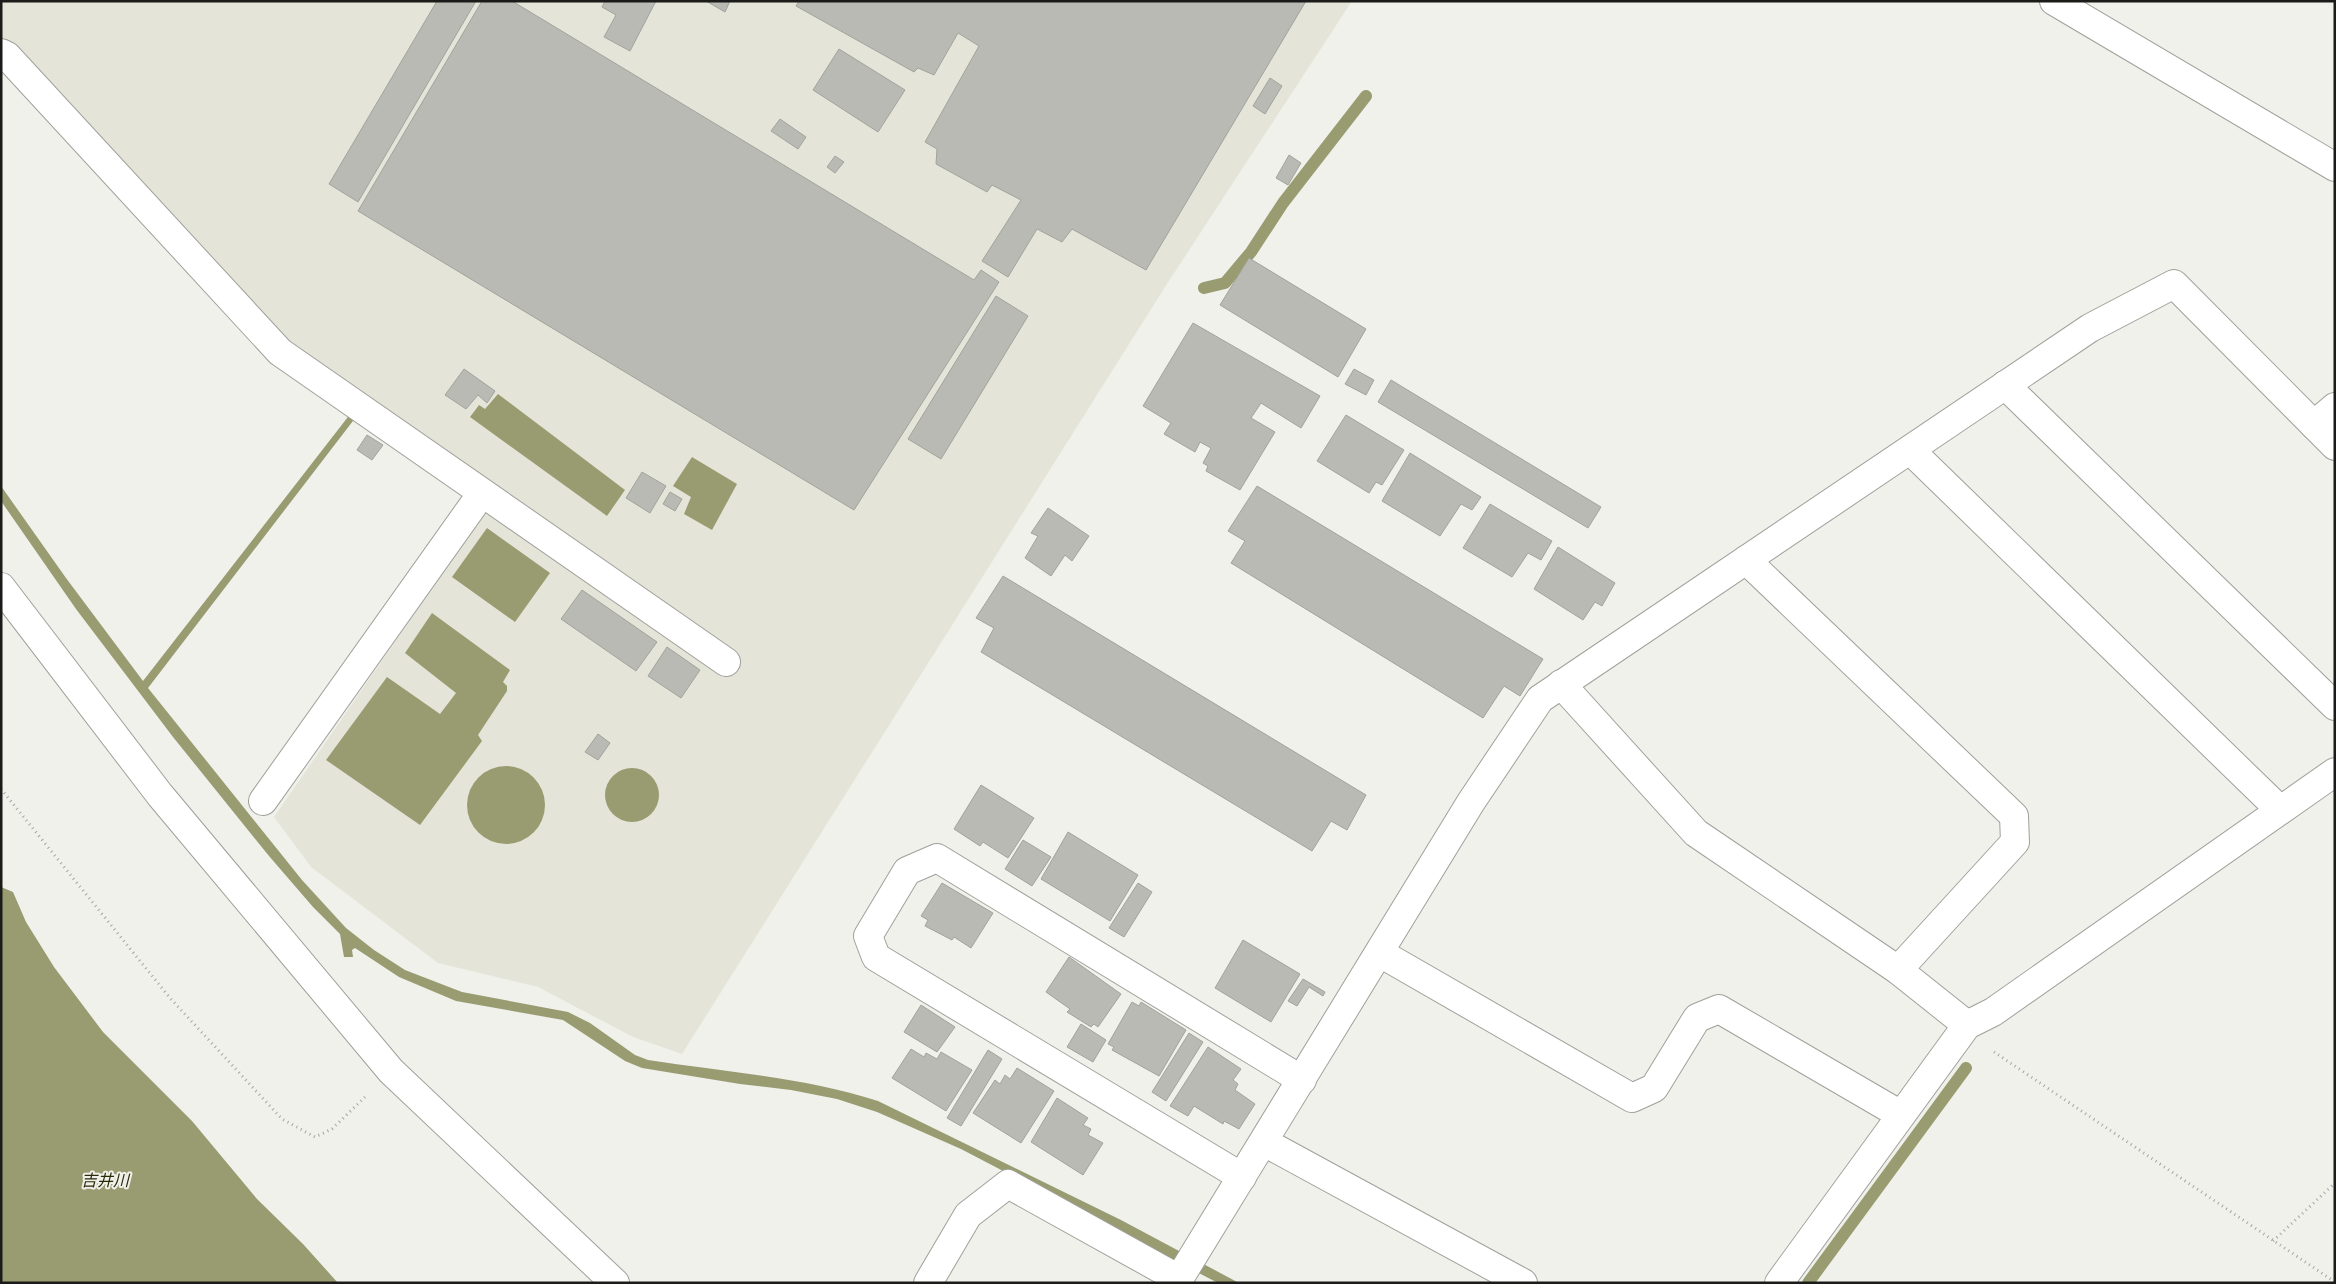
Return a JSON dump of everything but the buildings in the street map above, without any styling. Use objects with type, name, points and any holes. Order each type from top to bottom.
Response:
[{"type":"street","points":[[2054,1],[2335,167]]},
{"type":"street","points":[[1,53],[7,56],[280,352],[726,662]]},
{"type":"street","points":[[928,1283],[968,1215],[1008,1184],[1179,1279],[1380,954],[1471,802],[1540,699],[2090,328],[2174,284],[2335,446]]},
{"type":"street","points":[[2005,385],[2335,706]]},
{"type":"street","points":[[2314,426],[2335,407]]},
{"type":"street","points":[[1910,450],[2280,810]]},
{"type":"street","points":[[263,801],[482,493]]},
{"type":"street","points":[[1746,560],[2014,816],[2015,842],[1898,970]]},
{"type":"street","points":[[1,587],[160,795],[391,1071],[615,1283]]},
{"type":"street","points":[[1561,684],[1696,833],[1898,970],[1967,1026]]},
{"type":"street","points":[[1779,1283],[1967,1026],[2001,1006],[2335,772]]},
{"type":"street","points":[[1242,1177],[876,957],[868,936],[907,871],[936,858],[1302,1080]]},
{"type":"street","points":[[1380,954],[1632,1098],[1654,1088],[1697,1018],[1719,1009],[1901,1115]]},
{"type":"street","points":[[1264,1142],[1524,1283]]},
{"type":"path","points":[[1,789],[170,998],[282,1119],[315,1137],[332,1129],[391,1071]]},
{"type":"path","points":[[1967,1026],[1995,1054],[2335,1282]]},
{"type":"path","points":[[2273,1241],[2335,1183]]},
{"type":"shaded area","points":[[1,1],[1352,1],[1165,287],[682,1054],[633,1037],[538,987],[438,963],[311,867],[274,817],[499,491],[288,342],[1,40]]},
{"type":"water","points":[[498,394],[625,490],[607,516],[470,417],[479,405],[485,409]]},
{"type":"water","points":[[351,413],[356,417],[148,688],[302,880],[346,928],[374,950],[405,970],[462,992],[568,1012],[590,1023],[635,1055],[648,1060],[822,1086],[878,1101],[1121,1220],[1239,1283],[1218,1283],[961,1149],[877,1112],[837,1099],[791,1090],[740,1084],[642,1068],[625,1061],[563,1020],[456,1001],[399,977],[355,948],[352,950],[353,957],[344,957],[340,934],[313,907],[269,856],[173,737],[76,609],[1,501],[1,486],[66,578],[143,681]]},
{"type":"water","points":[[692,457],[737,484],[712,530],[684,514],[691,497],[673,486]]},
{"type":"water","points":[[487,528],[550,573],[515,622],[452,577]]},
{"type":"water","points":[[432,613],[510,670],[503,682],[507,686],[507,691],[478,735],[482,741],[420,825],[326,760],[387,677],[440,714],[456,693],[405,653]]},
{"type":"water","points":[[506,766],[521,769],[538,783],[542,790],[545,805],[542,820],[528,837],[521,841],[506,844],[491,841],[474,827],[470,820],[467,805],[470,790],[484,773],[491,769]]},
{"type":"water","points":[[632,768],[642,770],[651,776],[657,785],[659,795],[657,805],[651,814],[642,820],[632,822],[622,820],[613,814],[607,805],[605,795],[607,785],[613,776],[622,770]]},
{"type":"water","name":"吉井川","points":[[1,887],[13,892],[26,922],[54,967],[103,1032],[192,1121],[257,1199],[303,1244],[338,1283],[1,1283]]},
{"type":"waterway","points":[[1204,288],[1225,283],[1251,252],[1283,203],[1366,96]]},
{"type":"waterway","points":[[1808,1283],[1966,1068]]}]
